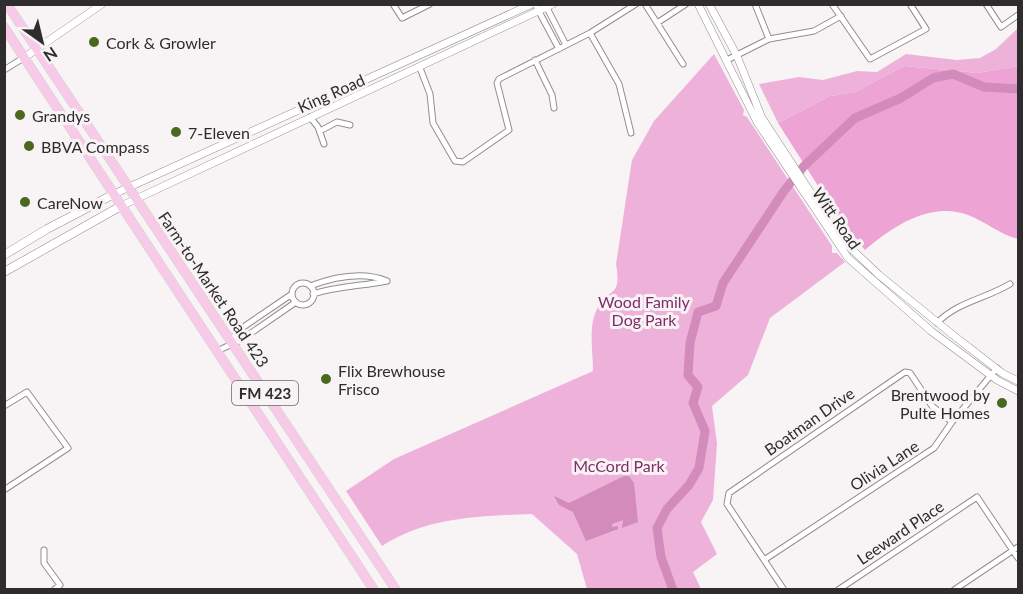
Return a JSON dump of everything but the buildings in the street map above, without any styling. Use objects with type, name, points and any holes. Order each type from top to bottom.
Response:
[{"type":"main road","name":"Farm-to-Market Road 423","points":[[7,4],[396,590]]},
{"type":"main road","name":"Farm-to-Market Road 423","points":[[4,27],[374,590]]},
{"type":"main road","points":[[4,255],[47,229],[114,195]]},
{"type":"main road","points":[[4,272],[80,226],[121,206]]},
{"type":"street","points":[[393,4],[402,18],[430,4]]},
{"type":"street","points":[[416,59],[430,94],[434,123],[451,154],[460,163],[509,130],[498,80],[590,33],[636,4]]},
{"type":"street","points":[[645,4],[676,57],[683,64]]},
{"type":"street","points":[[657,22],[686,4]]},
{"type":"street","name":"Witt Road","points":[[698,4],[756,115],[859,270],[931,331],[991,376],[1018,391]]},
{"type":"street","name":"Witt Road","points":[[709,4],[737,56],[756,115]]},
{"type":"street","points":[[755,4],[769,39]]},
{"type":"street","points":[[832,4],[870,59],[892,50],[926,29],[910,4]]},
{"type":"street","points":[[986,4],[1001,27],[1018,15]]},
{"type":"street","points":[[4,70],[100,5]]},
{"type":"street","points":[[548,6],[566,45]]},
{"type":"street","name":"King Road","points":[[114,195],[535,7],[548,6]]},
{"type":"street","points":[[535,7],[559,49]]},
{"type":"street","name":"King Road","points":[[121,206],[420,68],[535,7]]},
{"type":"street","points":[[727,60],[769,39],[814,31],[841,16]]},
{"type":"street","points":[[590,33],[619,84],[631,133]]},
{"type":"street","points":[[535,60],[552,95],[554,108]]},
{"type":"street","points":[[306,108],[320,131],[324,144]]},
{"type":"street","points":[[320,131],[337,122],[350,125]]},
{"type":"street","points":[[198,158],[203,168]]},
{"type":"street","name":"Witt Road","points":[[817,208],[854,253],[937,322],[996,368],[1018,381]]},
{"type":"street","points":[[232,342],[236,332],[292,294],[300,284],[310,286],[330,278],[356,276],[376,276],[387,281],[368,286],[331,288],[314,294],[309,303],[302,305],[296,302],[292,294]]},
{"type":"street","points":[[931,331],[937,322],[959,305],[996,292],[1010,284]]},
{"type":"street","points":[[310,286],[314,294]]},
{"type":"street","points":[[217,351],[232,342],[241,340],[296,302]]},
{"type":"street","name":"Olivia Lane","points":[[764,560],[927,453],[940,442],[952,422],[996,368]]},
{"type":"street","name":"Boatman Drive","points":[[764,560],[727,504],[726,498],[729,493],[899,374],[910,373],[932,405],[952,422]]},
{"type":"street","points":[[4,406],[27,392],[68,448],[4,490]]},
{"type":"street","name":"Leeward Place","points":[[838,590],[977,497],[1012,551]]},
{"type":"street","points":[[954,590],[1018,547]]},
{"type":"street","points":[[44,550],[44,563],[60,585],[54,590]]},
{"type":"street","points":[[1012,551],[1018,558]]},
{"type":"street","points":[[764,560],[784,590]]},
{"type":"green space","points":[[1018,28],[1018,66],[978,73],[904,66],[855,92],[830,96],[778,123],[759,84],[799,77],[823,80],[857,71],[877,72],[906,54],[957,60],[980,58],[996,49]]},
{"type":"green space","name":"McCord Park","points":[[714,54],[744,110],[743,115],[747,117],[832,246],[832,253],[837,253],[845,262],[770,318],[748,375],[712,406],[717,444],[713,500],[701,522],[717,554],[693,572],[701,589],[587,589],[577,554],[532,514],[454,520],[417,529],[382,546],[346,491],[394,459],[593,371],[594,316],[602,302],[616,288],[616,264],[632,160],[654,121]]},
{"type":"shaded area","points":[[904,66],[978,73],[1018,66],[1018,239],[968,215],[940,211],[899,225],[865,250],[841,222],[778,123],[830,96],[855,92]]},
{"type":"shaded area","points":[[624,476],[629,476],[634,483],[638,522],[622,528],[623,520],[612,524],[612,527],[618,526],[618,529],[586,541],[573,512],[559,505],[554,496],[569,503]]},
{"type":"waterway","points":[[673,590],[661,557],[657,528],[667,509],[689,485],[699,468],[705,431],[693,403],[698,387],[688,375],[690,343],[698,312],[716,306],[723,283],[784,191],[804,166],[855,118],[901,98],[933,78],[953,74],[984,87],[1018,89]]},
{"type":"place","name":"Cork & Growler","points":[[94,42]]},
{"type":"place","name":"Grandys","points":[[20,115]]},
{"type":"place","name":"7-Eleven","points":[[176,132]]},
{"type":"place","name":"BBVA Compass","points":[[29,146]]},
{"type":"place","name":"CareNow","points":[[25,202]]},
{"type":"place","name":"Flix Brewhouse Frisco","points":[[326,379]]},
{"type":"place","name":"Brentwood by Pulte Homes","points":[[1002,403]]},
{"type":"park label","name":"Wood Family Dog Park","points":[[644,310]]}]
